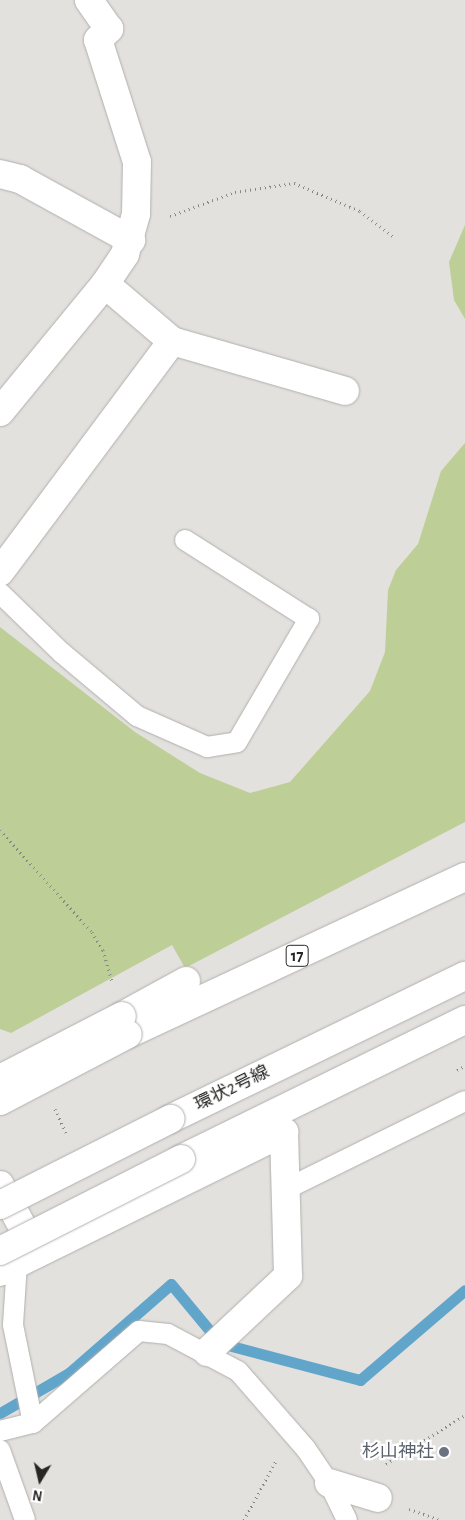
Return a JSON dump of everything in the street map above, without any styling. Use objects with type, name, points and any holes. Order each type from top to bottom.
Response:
[{"type":"street","points":[[0,412],[105,284],[132,235],[137,162],[98,40],[109,29],[89,0]]},
{"type":"street","points":[[0,174],[20,179],[132,235]]},
{"type":"street","points":[[105,284],[172,341],[345,391]]},
{"type":"street","points":[[0,572],[172,341]]},
{"type":"street","name":"17","points":[[0,1101],[125,1025],[465,877]]},
{"type":"street","name":"環状2号線","points":[[0,1205],[170,1119],[465,976]]},
{"type":"street","points":[[0,1079],[125,1025],[186,981]]},
{"type":"street","points":[[14,1260],[181,1159],[465,1020]]},
{"type":"street","points":[[14,1260],[284,1132],[288,1276],[216,1344]]},
{"type":"street","points":[[0,1185],[14,1260]]},
{"type":"street","points":[[330,1483],[378,1498]]},
{"type":"lane","points":[[0,593],[62,653],[137,716],[207,747],[237,742],[309,619],[185,540]]},
{"type":"lane","points":[[286,1189],[465,1101]]},
{"type":"lane","points":[[14,1260],[13,1325],[33,1416]]},
{"type":"lane","points":[[0,1431],[33,1416],[139,1331],[168,1334],[216,1344],[300,1443],[330,1483],[347,1520]]},
{"type":"lane","points":[[0,1450],[24,1520]]},
{"type":"path","points":[[132,235],[235,192],[294,183],[360,211],[393,236]]},
{"type":"path","points":[[0,830],[92,932],[103,950],[112,983]]},
{"type":"path","points":[[330,1483],[351,1480],[378,1470],[465,1415]]},
{"type":"path","points":[[244,1520],[273,1463],[300,1443]]},
{"type":"green space","points":[[465,225],[465,319],[454,300],[449,262]]},
{"type":"green space","points":[[465,443],[465,822],[185,968],[172,945],[11,1033],[0,1029],[0,627],[135,732],[200,773],[250,793],[290,782],[370,691],[385,652],[388,590],[396,570],[418,544],[441,471]]},
{"type":"waterway","points":[[0,1413],[69,1373],[171,1284],[220,1343],[360,1380],[465,1290]]},
{"type":"place","name":"杉山神社","points":[[444,1452]]}]
